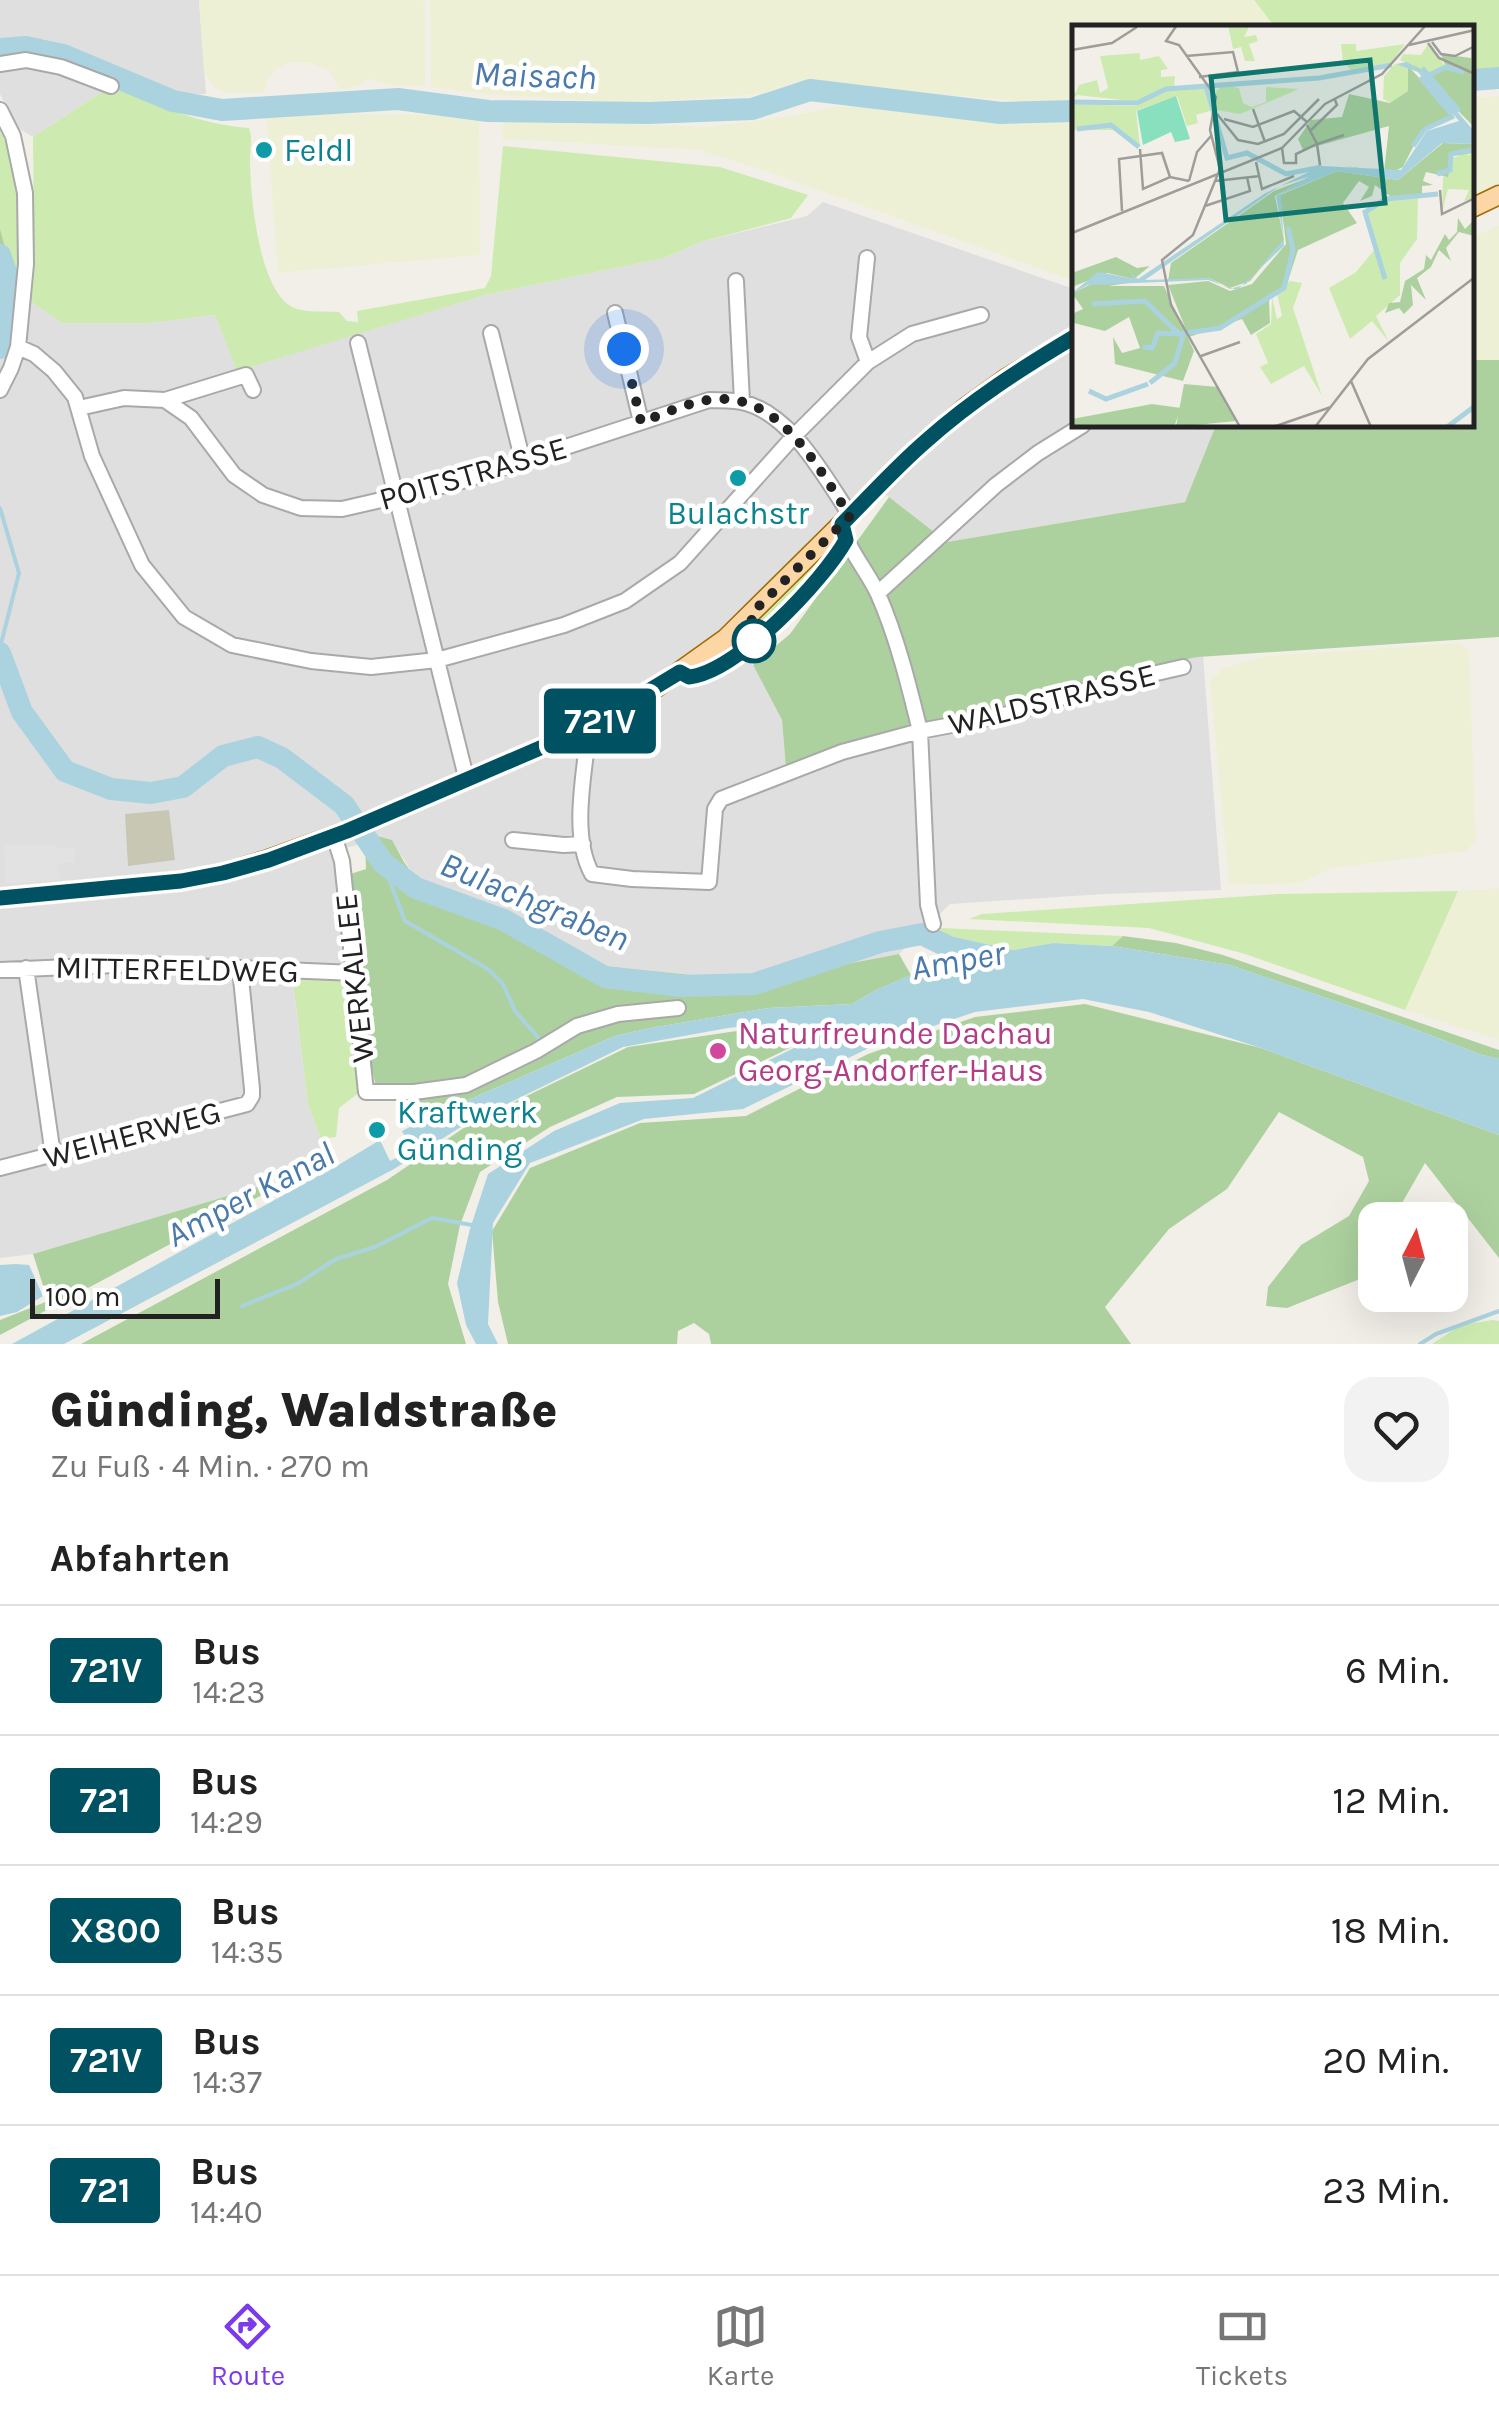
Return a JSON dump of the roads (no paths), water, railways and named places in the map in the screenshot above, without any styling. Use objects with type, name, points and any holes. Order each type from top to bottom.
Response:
[{"type":"main road","points":[[1474,207],[1499,195]]},
{"type":"main road","points":[[0,898],[181,881],[269,860],[340,834],[589,727],[656,688],[726,638],[923,443],[966,407],[1072,338]]},
{"type":"street","points":[[0,64],[26,60],[61,66],[111,86]]},
{"type":"street","points":[[0,110],[13,136],[25,193],[26,264],[18,346],[1,389]]},
{"type":"street","points":[[867,258],[859,336],[868,362]]},
{"type":"street","points":[[736,281],[742,402],[765,410],[794,436],[846,520]]},
{"type":"street","points":[[615,313],[641,422]]},
{"type":"street","points":[[18,346],[54,371],[75,398],[92,456],[142,565],[189,621],[232,645],[372,667],[436,660],[564,625],[625,601],[680,562],[794,436],[868,362],[912,334],[980,315]]},
{"type":"street","points":[[491,333],[524,462]]},
{"type":"street","points":[[358,344],[467,780]]},
{"type":"street","points":[[79,408],[124,398],[165,400],[246,375],[253,390]]},
{"type":"street","name":"POITSTRASSE","points":[[165,400],[191,418],[234,475],[263,494],[301,508],[342,509],[524,462],[709,400],[742,402]]},
{"type":"street","points":[[878,593],[996,485],[1078,428]]},
{"type":"street","name":"WALDSTRASSE","points":[[846,520],[846,540],[878,593],[920,731],[928,904],[933,924]]},
{"type":"street","name":"WALDSTRASSE","points":[[583,844],[588,868],[600,877],[708,882],[715,809],[721,799],[842,752],[920,731],[1004,715],[1118,681],[1183,667]]},
{"type":"street","points":[[513,840],[583,844],[580,834],[589,727]]},
{"type":"street","name":"WERKALLEE","points":[[340,834],[366,1092],[414,1092],[466,1085],[577,1026],[618,1014],[678,1008]]},
{"type":"street","name":"MITTERFELDWEG","points":[[0,970],[138,964],[354,973]]},
{"type":"street","points":[[26,968],[53,1155]]},
{"type":"street","name":"WEIHERWEG","points":[[0,1168],[246,1104],[252,1089],[240,968]]},
{"type":"water","name":"Amper","points":[[937,933],[1013,950],[1053,943],[1112,946],[1230,965],[1499,1059],[1499,1135],[1261,1048],[1149,1012],[1083,999],[975,1012],[871,1047],[743,1109],[644,1119],[530,1163],[493,1223],[488,1324],[498,1344],[476,1344],[466,1325],[457,1283],[488,1174],[554,1131],[620,1103],[693,1098],[804,1043],[805,1032],[798,1024],[728,1028],[623,1047],[464,1125],[394,1169],[64,1344],[12,1344],[380,1140],[390,1161],[412,1150],[402,1131],[427,1118],[615,1036],[769,1008],[852,1004],[940,962],[933,942]]},
{"type":"water","points":[[0,1265],[29,1265],[43,1296],[17,1312],[0,1316]]},
{"type":"waterway","name":"Maisach","points":[[0,49],[26,47],[63,55],[173,101],[222,110],[398,99],[488,111],[649,113],[752,109],[810,90],[1001,113],[1072,111]]},
{"type":"waterway","name":"Maisach","points":[[1474,80],[1499,78]]},
{"type":"waterway","name":"Bulachgraben","points":[[0,255],[9,281],[0,348]]},
{"type":"waterway","points":[[0,508],[19,573],[0,648]]},
{"type":"waterway","name":"Bulachgraben","points":[[0,653],[22,712],[65,771],[111,789],[151,793],[183,787],[223,756],[258,747],[282,758],[344,805],[383,863],[416,888],[504,920],[605,977],[682,986],[754,984],[880,942],[922,934],[959,952]]},
{"type":"waterway","name":"Bulachgraben","points":[[383,863],[405,921],[488,969],[503,984],[515,1011],[543,1043]]},
{"type":"waterway","points":[[242,1306],[297,1284],[336,1259],[375,1247],[432,1218],[472,1225]]},
{"type":"waterway","points":[[1420,1344],[1436,1334],[1499,1311]]},
{"type":"place","name":"Feldl","points":[[264,150]]},
{"type":"place","name":"Bulachstr","points":[[738,478]]},
{"type":"place","name":"Naturfreunde Dachau Georg-Andorfer-Haus","points":[[718,1051]]},
{"type":"place","name":"Kraftwerk Günding","points":[[377,1130]]},
{"type":"water label","name":"Amper Kanal","points":[[250,1194]]}]
